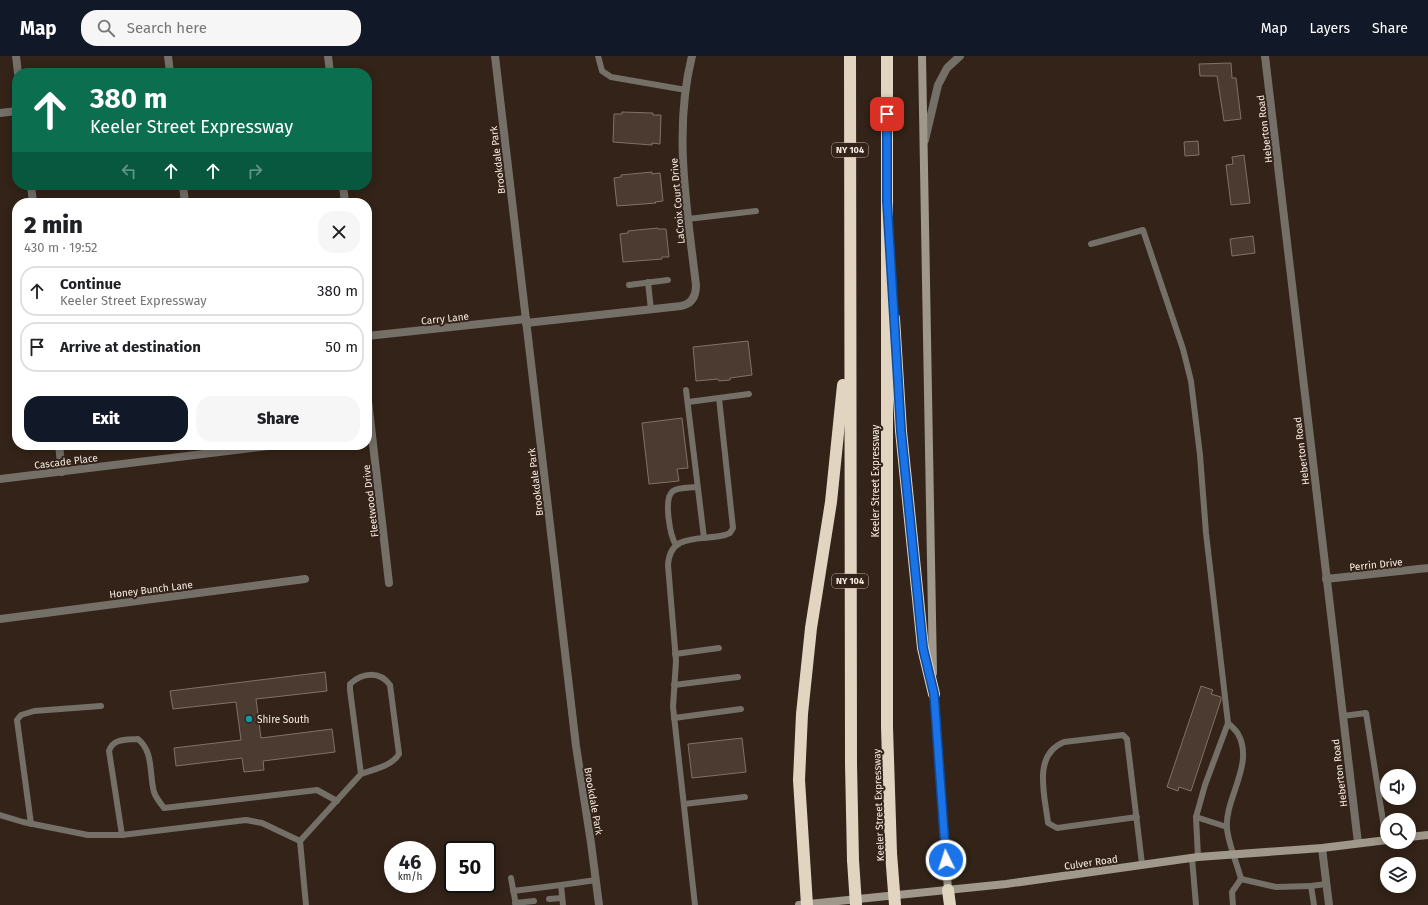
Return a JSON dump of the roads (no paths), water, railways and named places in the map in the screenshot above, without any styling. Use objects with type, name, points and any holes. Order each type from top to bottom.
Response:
[{"type":"highway","name":"NY 104","points":[[850,56],[851,756],[853,860],[856,905]]},
{"type":"highway","name":"Keeler Street Expressway","points":[[887,56],[887,727],[891,853],[895,905]]},
{"type":"highway","points":[[887,201],[904,457],[923,648],[934,694]]},
{"type":"highway","points":[[804,905],[800,780],[802,714],[811,628],[831,502],[850,302]]},
{"type":"highway","points":[[948,890],[950,905]]},
{"type":"main road","points":[[922,56],[934,694],[948,890]]},
{"type":"main road","points":[[1416,836],[1428,835]]},
{"type":"main road","name":"Culver Road","points":[[804,905],[1014,883],[1142,864],[1234,853],[1322,848],[1380,841]]},
{"type":"street","points":[[16,56],[17,68]]},
{"type":"street","points":[[168,56],[169,68]]},
{"type":"street","points":[[328,56],[329,68]]},
{"type":"street","name":"Brookdale Park","points":[[495,56],[578,763],[592,843],[599,905]]},
{"type":"street","name":"LaCroix Court Drive","points":[[651,310],[685,305],[692,301],[695,294],[696,285],[688,219],[682,144],[686,90],[692,56]]},
{"type":"street","points":[[924,147],[938,85],[947,68],[960,56]]},
{"type":"street","name":"Heberton Road","points":[[1265,56],[1358,843]]},
{"type":"street","points":[[0,113],[12,112]]},
{"type":"street","name":"Carry Lane","points":[[372,336],[651,310]]},
{"type":"street","points":[[60,450],[62,472]]},
{"type":"street","points":[[214,450],[214,454]]},
{"type":"street","name":"Cascade Place","points":[[0,479],[242,450]]},
{"type":"street","name":"Fleetwood Drive","points":[[371,450],[389,583]]},
{"type":"street","name":"Perrin Drive","points":[[1326,579],[1428,568]]},
{"type":"street","name":"Honey Bunch Lane","points":[[0,619],[305,579]]},
{"type":"street","points":[[1322,848],[1329,905]]},
{"type":"lane","points":[[598,56],[602,71],[611,77],[686,90]]},
{"type":"lane","points":[[688,219],[756,211]]},
{"type":"lane","points":[[1091,244],[1143,230],[1183,349],[1191,381],[1200,455],[1206,533],[1228,723],[1205,785],[1196,817],[1196,905]]},
{"type":"lane","points":[[629,285],[668,280]]},
{"type":"lane","points":[[648,282],[651,310]]},
{"type":"lane","points":[[686,390],[704,538]]},
{"type":"lane","points":[[688,402],[749,394]]},
{"type":"lane","points":[[695,905],[674,718],[675,654],[668,565],[670,552],[682,541],[728,534],[732,530],[734,524],[719,398]]},
{"type":"lane","points":[[676,545],[671,531],[668,496],[675,490],[698,487]]},
{"type":"lane","points":[[675,654],[719,648]]},
{"type":"lane","points":[[306,905],[300,841],[361,774],[396,760],[399,754],[390,685],[385,678],[376,675],[357,678],[350,684],[361,774]]},
{"type":"lane","points":[[674,685],[738,677]]},
{"type":"lane","points":[[31,824],[17,720],[21,715],[34,711],[101,706]]},
{"type":"lane","points":[[674,718],[741,709]]},
{"type":"lane","points":[[1343,716],[1366,713],[1382,813]]},
{"type":"lane","points":[[1228,723],[1238,734],[1242,747],[1242,762],[1228,813],[1227,827],[1241,879],[1232,892],[1233,905]]},
{"type":"lane","points":[[1137,817],[1057,828],[1048,823],[1042,772],[1046,759],[1055,746],[1064,742],[1123,735],[1127,739],[1137,817],[1142,864]]},
{"type":"lane","points":[[122,835],[108,750],[111,745],[117,741],[138,739],[143,743],[147,749],[154,793],[164,808],[317,790],[337,801]]},
{"type":"lane","points":[[684,804],[745,797]]},
{"type":"lane","points":[[0,815],[31,824],[88,835],[122,835],[246,820],[262,823],[300,841]]},
{"type":"lane","points":[[1196,817],[1227,827]]},
{"type":"lane","points":[[511,878],[515,904],[534,901]]},
{"type":"lane","points":[[1241,879],[1276,887],[1326,884]]},
{"type":"lane","points":[[513,891],[596,880]]},
{"type":"lane","points":[[561,885],[563,905]]},
{"type":"lane","points":[[1311,886],[1314,905]]},
{"type":"lane","points":[[550,899],[562,898]]},
{"type":"place","name":"Shire South","points":[[249,719]]}]
